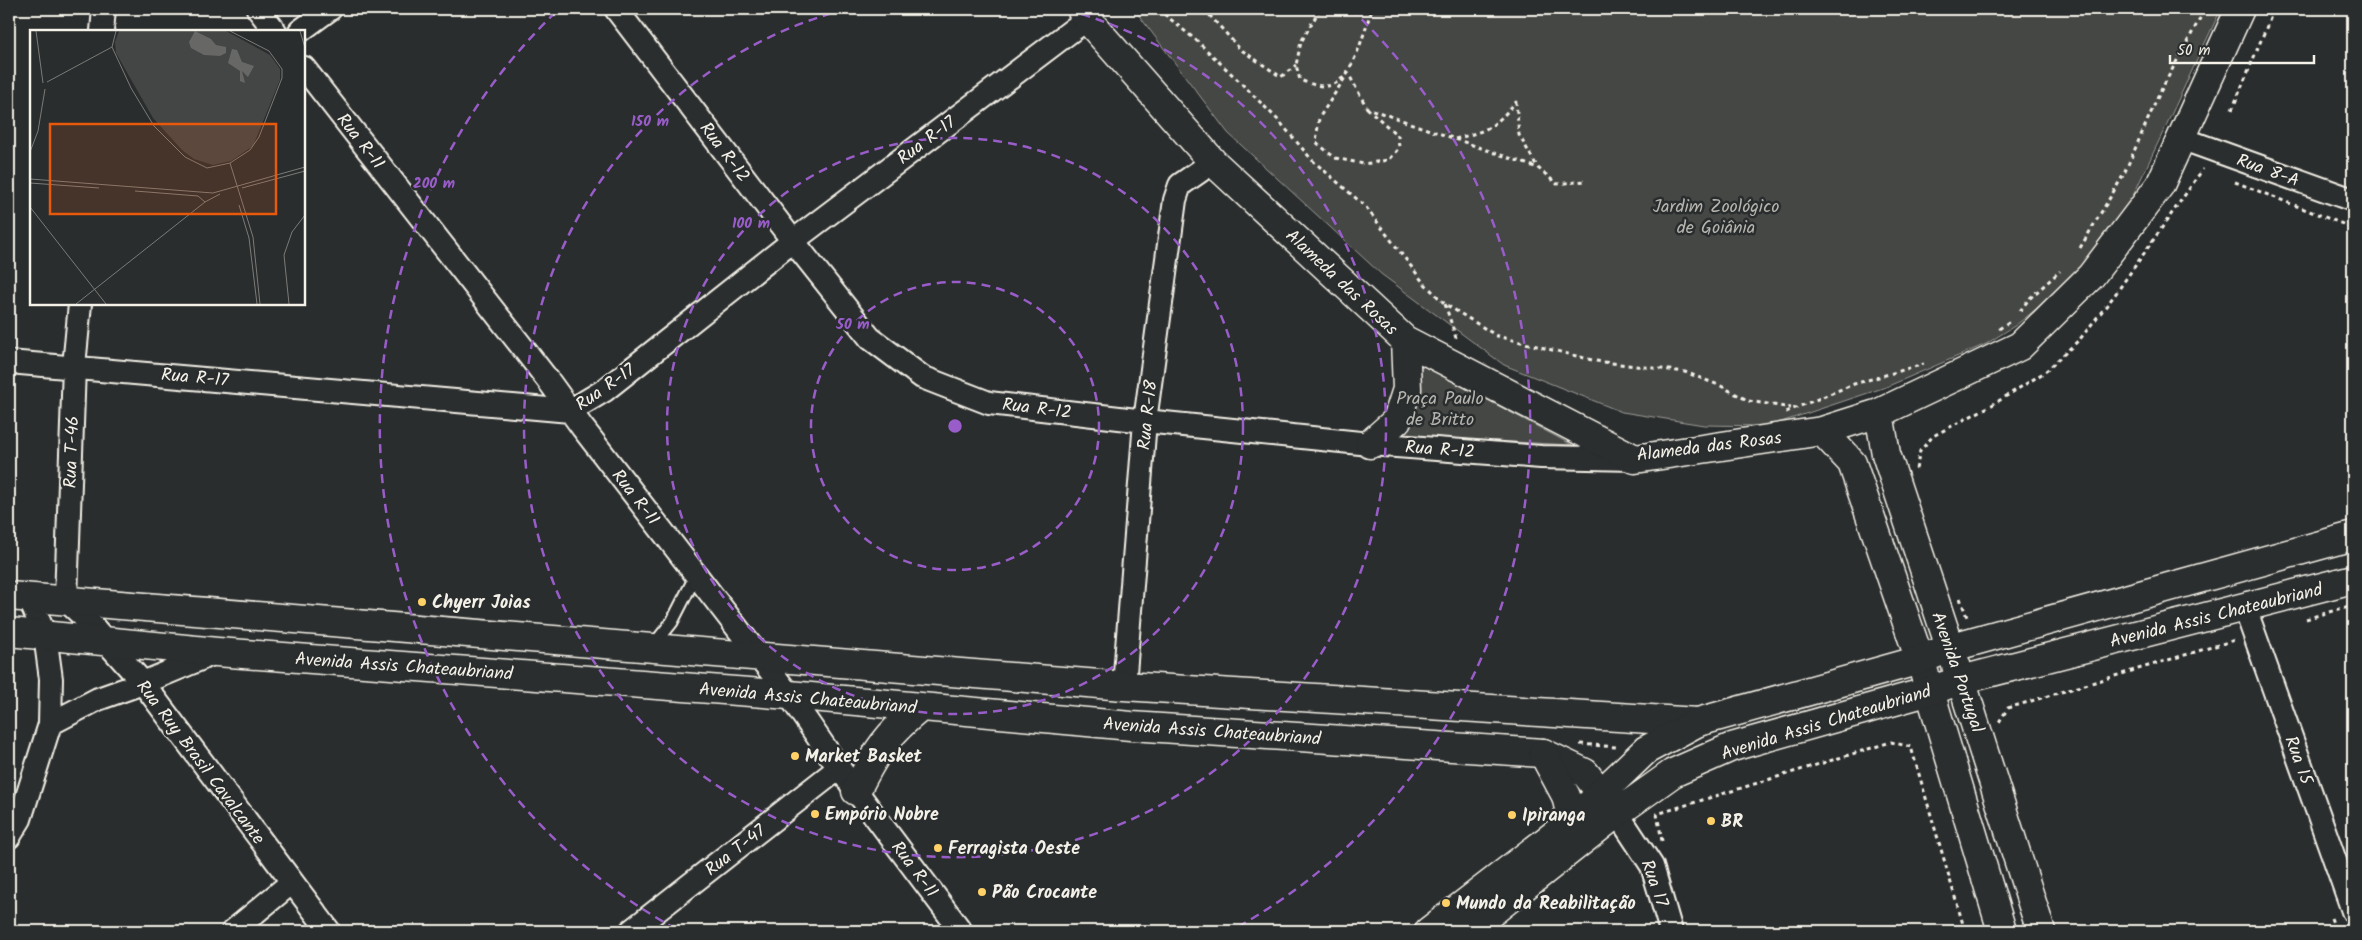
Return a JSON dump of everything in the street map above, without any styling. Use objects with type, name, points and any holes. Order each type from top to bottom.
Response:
[{"type":"main road","name":"Alameda das Rosas","points":[[1084,14],[1213,162],[1405,340],[1634,460],[1816,432],[1879,413],[2020,346],[2091,276],[2160,186],[2183,139],[2240,9]]},
{"type":"main road","points":[[1370,444],[1398,420],[1407,389],[1405,340]]},
{"type":"main road","name":"Avenida Portugal","points":[[1879,413],[1886,454],[2041,931]]},
{"type":"main road","name":"Avenida Portugal","points":[[1816,432],[1852,463],[1930,691],[2002,931]]},
{"type":"main road","points":[[1852,463],[1863,457],[1886,454]]},
{"type":"main road","name":"Avenida Assis Chateaubriand","points":[[19,597],[761,659],[1124,686],[1698,722],[1920,660],[1949,648],[2353,536]]},
{"type":"main road","name":"Avenida Assis Chateaubriand","points":[[9,632],[217,652],[790,695],[1131,726],[1543,753],[1586,773],[1609,803],[1732,747],[1930,691],[1961,680],[2353,579]]},
{"type":"main road","points":[[856,791],[883,742],[896,726],[921,707]]},
{"type":"main road","points":[[1468,931],[1609,803],[1646,750],[1698,722]]},
{"type":"main road","points":[[1543,753],[1566,796],[1572,821]]},
{"type":"main road","points":[[1429,931],[1572,821],[1609,803]]},
{"type":"street","points":[[102,30],[104,9]]},
{"type":"street","points":[[258,9],[274,30]]},
{"type":"street","points":[[301,30],[330,9]]},
{"type":"street","name":"Rua R-12","points":[[616,9],[870,338],[922,377],[989,402],[1145,421],[1370,444],[1541,457],[1634,460]]},
{"type":"street","name":"Rua R-17","points":[[9,362],[74,366],[570,411],[605,390],[793,240],[1084,14]]},
{"type":"street","name":"Rua R-11","points":[[305,69],[548,380],[790,695],[839,768],[962,931]]},
{"type":"street","name":"Rua 8-A","points":[[2183,139],[2353,200]]},
{"type":"street","name":"Rua R-18","points":[[1124,686],[1145,421],[1175,200],[1180,185],[1213,162]]},
{"type":"street","name":"Rua T-46","points":[[66,600],[74,366],[80,305]]},
{"type":"street","points":[[9,836],[20,819],[50,724],[50,679],[45,635],[19,597]]},
{"type":"street","name":"Rua Ruy Brasil Cavalcante","points":[[66,600],[107,640],[143,683],[291,883],[329,931]]},
{"type":"street","name":"Rua 15","points":[[2245,608],[2353,911]]},
{"type":"street","points":[[50,724],[98,699],[143,683],[217,652]]},
{"type":"street","name":"Rua T-47","points":[[631,931],[839,768]]},
{"type":"street","name":"Rua 17","points":[[1609,803],[1652,866],[1671,931]]},
{"type":"street","points":[[233,931],[291,883]]},
{"type":"lane","points":[[650,650],[672,622],[696,575]]},
{"type":"path","points":[[1158,9],[1233,75],[1279,121],[1312,160],[1365,206],[1423,282],[1445,304],[1496,336],[1596,361],[1685,372],[1721,386],[1749,401],[1792,408],[1816,432]]},
{"type":"path","points":[[1204,9],[1240,49],[1281,77],[1296,65]]},
{"type":"path","points":[[1320,9],[1302,42],[1296,65],[1300,80],[1316,86],[1333,85],[1348,74]]},
{"type":"path","points":[[1366,9],[1370,14]]},
{"type":"path","points":[[1348,74],[1367,108],[1398,136],[1399,148],[1388,160],[1364,164],[1335,158],[1316,142],[1319,118],[1348,74],[1372,9]]},
{"type":"path","points":[[2080,250],[2124,174],[2160,92],[2205,9]]},
{"type":"path","points":[[2232,110],[2274,9]]},
{"type":"path","points":[[1454,139],[1482,132],[1498,123],[1516,102],[1519,135],[1538,168],[1557,184],[1586,181]]},
{"type":"path","points":[[1367,108],[1538,168]]},
{"type":"path","points":[[1916,471],[1920,451],[1933,436],[1992,405],[2045,372],[2080,338],[2114,296],[2202,169],[2211,172]]},
{"type":"path","points":[[2229,179],[2353,228]]},
{"type":"path","points":[[1996,331],[2016,316],[2029,299],[2062,269]]},
{"type":"path","points":[[1445,304],[1458,343]]},
{"type":"path","points":[[1785,412],[1854,384],[1889,376],[1932,360]]},
{"type":"path","points":[[1958,593],[1968,621]]},
{"type":"path","points":[[2306,619],[2353,605]]},
{"type":"path","points":[[2008,708],[2235,640],[2238,650]]},
{"type":"path","points":[[1663,850],[1657,814],[1891,742],[1911,746],[1965,931]]},
{"type":"path","points":[[2330,912],[2336,931]]},
{"type":"green space","name":"Jardim Zoológico de Goiânia","points":[[1134,9],[2221,9],[2116,232],[2073,280],[2016,325],[1986,344],[1886,387],[1769,426],[1704,425],[1622,412],[1504,365],[1381,274],[1228,133]]},
{"type":"green space","name":"Praça Paulo de Britto","points":[[1416,362],[1572,445],[1400,436]]},
{"type":"place","name":"Chyerr Joias","points":[[422,602]]},
{"type":"place","name":"Market Basket","points":[[795,756]]},
{"type":"place","name":"Empório Nobre","points":[[815,814]]},
{"type":"place","name":"Ipiranga","points":[[1512,815]]},
{"type":"place","name":"BR","points":[[1711,821]]},
{"type":"place","name":"Ferragista Oeste","points":[[938,848]]},
{"type":"place","name":"Pão Crocante","points":[[982,892]]},
{"type":"place","name":"Mundo da Reabilitação","points":[[1446,903]]}]
